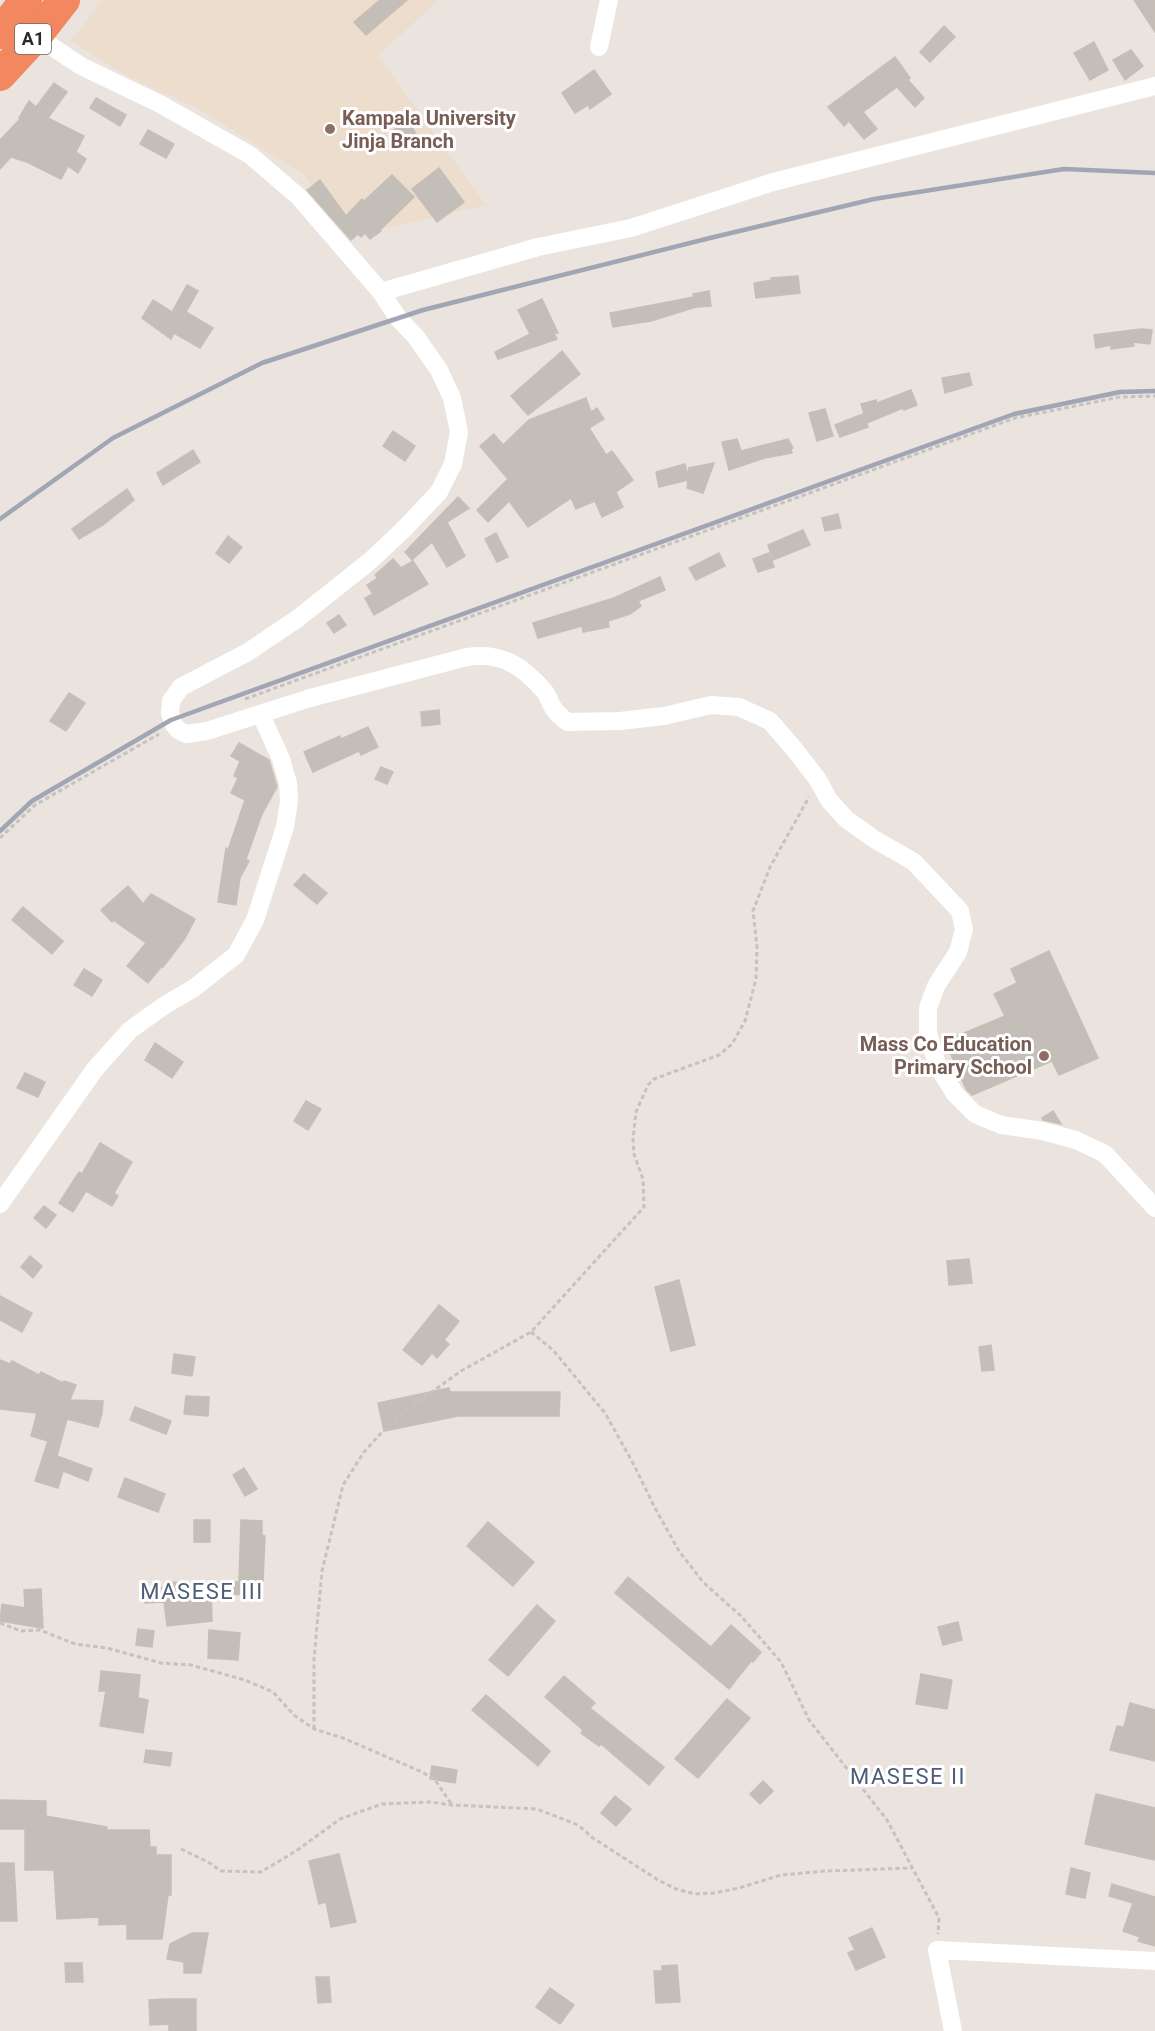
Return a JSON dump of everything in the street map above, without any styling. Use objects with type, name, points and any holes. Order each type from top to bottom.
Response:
[{"type":"highway","name":"A1","points":[[0,33],[26,0]]},
{"type":"highway","name":"A1","points":[[0,75],[36,36],[63,0]]},
{"type":"street","points":[[599,47],[609,0]]},
{"type":"street","points":[[36,36],[81,66],[160,104],[250,155],[299,197],[381,292],[398,318],[416,337],[439,370],[452,398],[459,432],[453,464],[439,492],[403,530],[370,561],[297,619],[248,652],[181,687],[171,701],[170,713],[174,725],[182,733],[207,731],[310,698],[467,657],[483,655],[504,658],[528,674],[547,695],[555,711],[567,722],[631,720],[664,716],[711,705],[739,707],[770,721],[846,819],[874,839],[915,862],[960,910],[964,929],[958,952],[936,986],[928,1008],[928,1032],[937,1065],[955,1094],[975,1114],[1001,1125],[1043,1131],[1077,1140],[1106,1154],[1155,1208]]},
{"type":"street","points":[[381,292],[538,247],[631,228],[772,182],[1155,86]]},
{"type":"street","points":[[0,1204],[95,1070],[130,1030],[194,988],[236,955],[255,920],[285,827],[289,801],[288,783],[281,759],[261,715]]},
{"type":"street","points":[[953,2031],[937,1950],[1155,1961]]},
{"type":"path","points":[[241,700],[1015,418],[1120,397],[1155,396]]},
{"type":"path","points":[[0,838],[35,805],[174,725]]},
{"type":"path","points":[[314,1729],[314,1659],[322,1571],[343,1485],[382,1432],[411,1407],[460,1371],[531,1332],[644,1208],[643,1179],[634,1154],[636,1112],[648,1085],[654,1079],[718,1055],[732,1044],[745,1021],[756,979],[757,947],[753,911],[770,867],[818,780]]},
{"type":"path","points":[[531,1332],[553,1350],[605,1413],[679,1551],[703,1581],[741,1616],[782,1662],[809,1720],[887,1820],[939,1918],[937,1950]]},
{"type":"path","points":[[0,1623],[21,1631],[40,1630],[75,1644],[107,1648],[160,1663],[190,1665],[235,1677],[273,1692],[294,1715],[314,1729],[343,1738],[422,1772],[435,1780],[452,1805]]},
{"type":"path","points":[[181,1849],[221,1871],[261,1872],[296,1851],[340,1819],[364,1809],[382,1804],[430,1802],[537,1809],[578,1825],[593,1838],[658,1880],[676,1889],[695,1894],[739,1888],[782,1875],[912,1868]]},
{"type":"shaded area","name":"Kampala University Jinja Branch","points":[[102,0],[438,0],[378,56],[486,205],[349,237],[303,174],[199,109],[126,75],[71,41]]},
{"type":"building","points":[[380,0],[407,0],[366,35],[354,22]]},
{"type":"building","points":[[1134,0],[1155,0],[1155,32]]},
{"type":"building","points":[[944,26],[955,37],[930,62],[920,52]]},
{"type":"building","points":[[1094,42],[1108,70],[1090,80],[1074,53]]},
{"type":"building","points":[[1131,50],[1143,66],[1125,80],[1113,60]]},
{"type":"building","points":[[895,57],[910,78],[908,80],[924,98],[915,107],[897,87],[863,112],[877,129],[864,139],[849,121],[844,126],[828,107]]},
{"type":"building","points":[[594,70],[611,94],[590,109],[588,105],[575,113],[562,93]]},
{"type":"building","points":[[54,83],[67,92],[48,118],[84,136],[76,152],[86,159],[78,173],[68,166],[61,179],[27,162],[11,157],[0,169],[0,140],[20,119],[29,101],[36,107]]},
{"type":"building","points":[[96,98],[126,115],[120,126],[90,108]]},
{"type":"building","points":[[409,121],[419,140],[402,149],[392,131]]},
{"type":"building","points":[[148,130],[174,144],[166,158],[140,144]]},
{"type":"building","points":[[439,168],[464,202],[437,222],[412,189]]},
{"type":"building","points":[[392,175],[414,197],[381,231],[370,239],[365,233],[361,237],[358,234],[351,240],[307,190],[320,180],[346,216],[362,199],[364,201]]},
{"type":"building","points":[[798,276],[800,293],[756,298],[754,283],[772,280],[771,278]]},
{"type":"building","points":[[187,285],[198,291],[186,312],[213,328],[200,348],[174,333],[171,339],[142,318],[153,300],[172,312]]},
{"type":"building","points":[[709,291],[711,306],[696,307],[651,321],[613,327],[610,313],[694,297],[693,294]]},
{"type":"building","points":[[542,299],[558,333],[554,333],[557,339],[498,359],[495,352],[530,334],[518,310]]},
{"type":"building","points":[[1141,329],[1152,330],[1150,344],[1133,342],[1134,346],[1111,349],[1111,345],[1096,348],[1094,335]]},
{"type":"building","points":[[562,351],[580,374],[528,415],[511,396]]},
{"type":"building","points":[[969,373],[972,385],[945,393],[942,378]]},
{"type":"building","points":[[911,390],[917,405],[904,410],[903,408],[867,423],[861,404],[876,400],[877,403]]},
{"type":"building","points":[[586,398],[591,412],[597,408],[604,419],[589,428],[606,455],[612,451],[633,480],[616,492],[623,507],[602,517],[595,501],[576,509],[571,498],[528,527],[509,501],[488,522],[477,510],[508,479],[480,446],[494,434],[503,445],[529,420]]},
{"type":"building","points":[[825,409],[833,436],[817,441],[809,413]]},
{"type":"building","points":[[863,414],[868,427],[840,437],[835,425]]},
{"type":"building","points":[[393,431],[415,446],[405,461],[383,446]]},
{"type":"building","points":[[737,439],[741,451],[788,439],[793,448],[792,453],[765,458],[729,470],[722,442]]},
{"type":"building","points":[[193,450],[200,462],[163,485],[157,473]]},
{"type":"building","points":[[714,463],[703,493],[687,488],[688,480],[659,487],[656,472],[685,464],[688,476],[689,468]]},
{"type":"building","points":[[127,489],[134,500],[103,525],[79,539],[72,529]]},
{"type":"building","points":[[458,497],[469,508],[447,522],[465,556],[447,567],[432,542],[412,560],[405,552]]},
{"type":"building","points":[[838,514],[841,528],[825,531],[822,518]]},
{"type":"building","points":[[803,530],[810,545],[773,560],[768,545]]},
{"type":"building","points":[[496,533],[508,557],[497,562],[485,539]]},
{"type":"building","points":[[228,536],[242,547],[229,563],[216,553]]},
{"type":"building","points":[[719,553],[725,566],[696,580],[689,568]]},
{"type":"building","points":[[769,553],[774,567],[758,572],[753,559]]},
{"type":"building","points":[[393,559],[401,568],[413,561],[428,584],[374,615],[365,598],[373,594],[367,585],[378,578],[375,575]]},
{"type":"building","points":[[660,577],[665,590],[638,601],[641,606],[630,614],[608,621],[609,627],[583,632],[582,626],[538,638],[533,623],[614,598]]},
{"type":"building","points":[[339,615],[346,625],[334,633],[327,623]]},
{"type":"building","points":[[69,693],[85,703],[66,731],[50,721]]},
{"type":"building","points":[[439,710],[440,724],[422,726],[421,712]]},
{"type":"building","points":[[368,727],[378,747],[361,755],[359,751],[313,772],[304,752],[340,736],[341,739]]},
{"type":"building","points":[[239,743],[269,760],[277,787],[262,814],[246,859],[249,861],[240,878],[236,905],[218,902],[226,848],[228,850],[245,800],[231,793],[238,778],[234,776],[240,761],[231,756]]},
{"type":"building","points":[[381,767],[393,772],[387,784],[375,779]]},
{"type":"building","points":[[304,874],[327,893],[317,904],[294,885]]},
{"type":"building","points":[[128,886],[143,904],[151,894],[195,919],[185,938],[148,983],[127,966],[146,943],[113,920],[112,922],[101,910]]},
{"type":"building","points":[[23,907],[63,941],[52,954],[12,920]]},
{"type":"building","points":[[1049,951],[1098,1058],[1059,1075],[1052,1061],[972,1095],[966,1089],[945,1041],[1005,1016],[994,994],[1017,983],[1011,969]]},
{"type":"building","points":[[84,969],[102,980],[92,996],[74,985]]},
{"type":"building","points":[[155,1043],[183,1062],[172,1078],[145,1060]]},
{"type":"building","points":[[25,1073],[45,1082],[38,1097],[17,1088]]},
{"type":"building","points":[[306,1101],[321,1109],[308,1130],[294,1121]]},
{"type":"building","points":[[1053,1111],[1061,1124],[1043,1120],[1042,1118]]},
{"type":"building","points":[[100,1143],[132,1162],[114,1193],[118,1196],[112,1206],[86,1191],[73,1212],[59,1203],[79,1172],[82,1174]]},
{"type":"building","points":[[44,1206],[56,1215],[46,1228],[34,1218]]},
{"type":"building","points":[[30,1256],[42,1266],[33,1278],[21,1267]]},
{"type":"building","points":[[969,1259],[972,1283],[949,1285],[947,1261]]},
{"type":"building","points":[[679,1280],[695,1345],[671,1351],[655,1287]]},
{"type":"building","points":[[0,1296],[32,1313],[22,1332],[0,1320]]},
{"type":"building","points":[[439,1305],[459,1321],[444,1340],[449,1344],[437,1358],[432,1353],[422,1365],[403,1350]]},
{"type":"building","points":[[991,1345],[994,1370],[982,1371],[979,1347]]},
{"type":"building","points":[[174,1354],[195,1357],[192,1376],[172,1373]]},
{"type":"building","points":[[0,1360],[10,1364],[12,1361],[39,1375],[41,1372],[63,1383],[64,1381],[76,1385],[70,1400],[103,1401],[98,1427],[67,1419],[57,1456],[92,1469],[88,1481],[63,1471],[58,1488],[35,1481],[48,1441],[31,1436],[37,1413],[0,1409]]},
{"type":"building","points":[[449,1388],[450,1392],[560,1392],[559,1416],[458,1416],[384,1431],[378,1403]]},
{"type":"building","points":[[186,1396],[209,1397],[208,1416],[184,1414]]},
{"type":"building","points":[[135,1407],[171,1421],[166,1434],[130,1420]]},
{"type":"building","points":[[244,1468],[257,1489],[245,1496],[233,1475]]},
{"type":"building","points":[[125,1478],[165,1494],[158,1512],[118,1497]]},
{"type":"building","points":[[194,1520],[210,1520],[210,1542],[194,1542]]},
{"type":"building","points":[[241,1520],[262,1521],[262,1535],[265,1536],[263,1581],[253,1581],[254,1594],[215,1595],[215,1582],[239,1582]]},
{"type":"building","points":[[488,1522],[534,1562],[513,1586],[467,1546]]},
{"type":"building","points":[[628,1577],[711,1647],[731,1625],[761,1652],[729,1689],[615,1593]]},
{"type":"building","points":[[171,1582],[211,1586],[212,1621],[167,1626],[164,1602],[145,1603],[144,1589],[171,1587]]},
{"type":"building","points":[[41,1589],[43,1628],[0,1621],[2,1604],[25,1608],[24,1590]]},
{"type":"building","points":[[537,1605],[555,1621],[508,1676],[489,1660]]},
{"type":"building","points":[[958,1622],[962,1640],[943,1645],[938,1627]]},
{"type":"building","points":[[138,1629],[154,1631],[152,1647],[136,1645]]},
{"type":"building","points":[[209,1630],[240,1633],[238,1660],[208,1658]]},
{"type":"building","points":[[101,1671],[140,1675],[138,1698],[148,1700],[143,1733],[100,1726],[106,1691],[99,1691]]},
{"type":"building","points":[[921,1674],[952,1680],[947,1709],[916,1704]]},
{"type":"building","points":[[564,1676],[595,1703],[590,1708],[664,1767],[649,1785],[601,1744],[599,1746],[581,1733],[583,1730],[545,1697]]},
{"type":"building","points":[[486,1695],[550,1751],[538,1766],[472,1710]]},
{"type":"building","points":[[727,1699],[750,1718],[698,1778],[675,1759]]},
{"type":"building","points":[[1130,1703],[1155,1710],[1155,1761],[1110,1750],[1117,1726],[1124,1727]]},
{"type":"building","points":[[146,1750],[172,1753],[170,1766],[144,1762]]},
{"type":"building","points":[[432,1766],[457,1770],[455,1783],[430,1779]]},
{"type":"building","points":[[763,1781],[773,1791],[760,1804],[750,1794]]},
{"type":"building","points":[[1096,1794],[1155,1808],[1155,1860],[1085,1844]]},
{"type":"building","points":[[615,1796],[631,1809],[616,1826],[601,1813]]},
{"type":"building","points":[[0,1800],[46,1801],[46,1816],[107,1827],[106,1830],[149,1830],[150,1847],[156,1847],[156,1855],[171,1855],[171,1895],[168,1895],[162,1939],[127,1939],[127,1924],[99,1925],[99,1917],[57,1919],[54,1870],[25,1870],[25,1829],[0,1829]]},
{"type":"building","points":[[339,1854],[356,1922],[331,1927],[326,1902],[319,1904],[309,1861]]},
{"type":"building","points":[[0,1863],[14,1863],[17,1921],[0,1921]]},
{"type":"building","points":[[1071,1868],[1090,1873],[1085,1898],[1066,1894]]},
{"type":"building","points":[[1112,1884],[1155,1897],[1155,1946],[1138,1941],[1140,1937],[1123,1931],[1133,1903],[1109,1896]]},
{"type":"building","points":[[872,1928],[885,1957],[856,1970],[848,1953],[855,1950],[849,1938]]},
{"type":"building","points":[[192,1933],[208,1933],[201,1973],[184,1973],[184,1962],[167,1959],[170,1944]]},
{"type":"building","points":[[65,1963],[82,1963],[83,1982],[66,1982]]},
{"type":"building","points":[[677,1965],[680,2002],[656,2003],[654,1971],[662,1971],[662,1966]]},
{"type":"building","points":[[316,1977],[329,1977],[331,2002],[318,2003]]},
{"type":"building","points":[[550,1988],[574,2005],[560,2024],[536,2007]]},
{"type":"building","points":[[196,1999],[196,2031],[169,2031],[169,2024],[150,2025],[149,2000]]},
{"type":"railway","points":[[0,519],[113,438],[262,363],[423,310],[874,199],[1064,169],[1155,173]]},
{"type":"railway","points":[[0,831],[32,801],[171,720],[1014,414],[1120,392],[1155,391]]},
{"type":"place","name":"Kampala University Jinja Branch","points":[[330,129]]},
{"type":"place","name":"Mass Co Education Primary School","points":[[1044,1056]]},
{"type":"district","name":"MASESE III","points":[[202,1591]]},
{"type":"district","name":"MASESE II","points":[[908,1776]]}]
